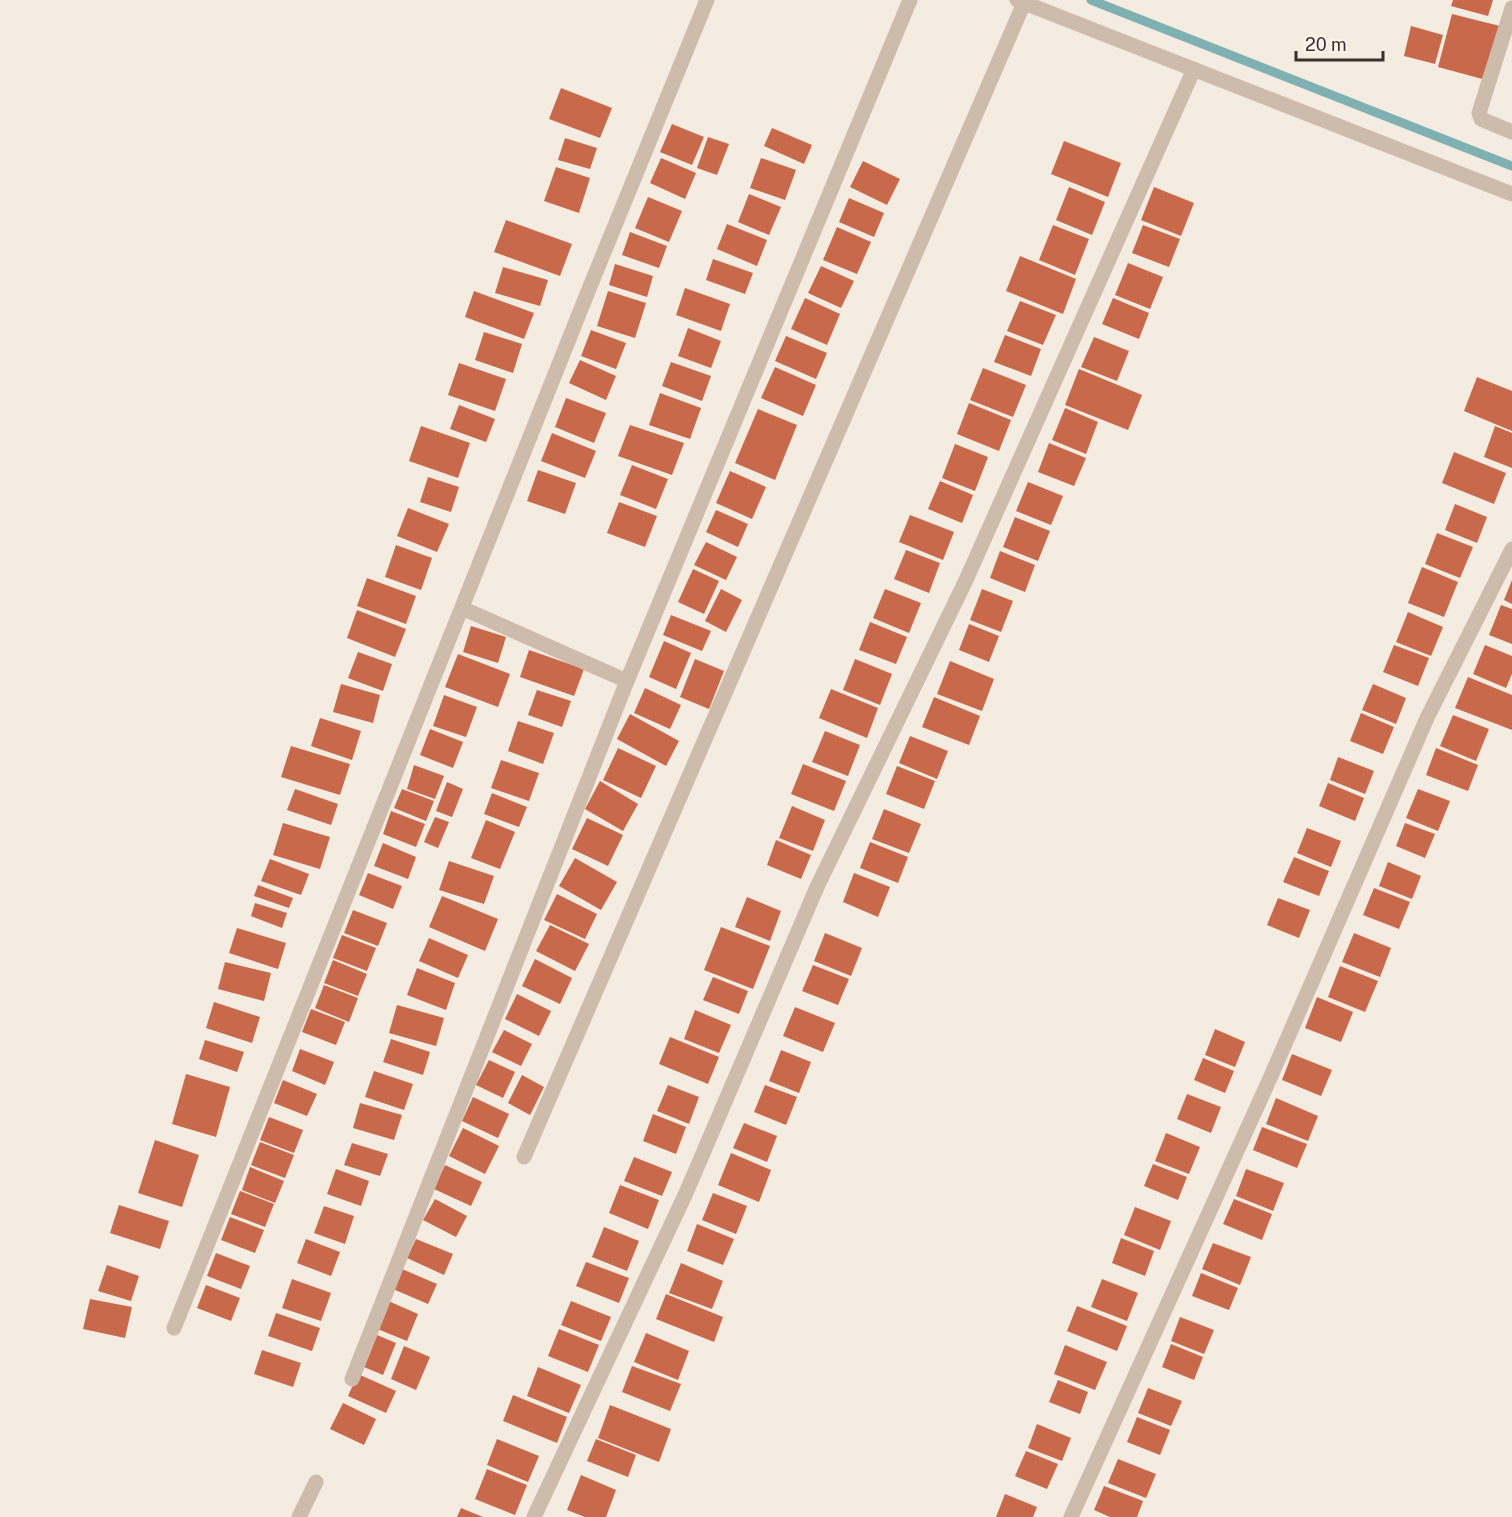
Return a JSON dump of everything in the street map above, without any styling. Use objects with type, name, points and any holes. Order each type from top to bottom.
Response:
[{"type":"street","points":[[174,1328],[400,761],[464,609],[589,289],[707,0]]},
{"type":"street","points":[[352,1379],[627,681],[910,0]]},
{"type":"street","points":[[524,1157],[1020,1],[1512,194]]},
{"type":"street","points":[[1512,8],[1479,113],[1481,119],[1491,125],[1512,132]]},
{"type":"street","points":[[534,1517],[686,1193],[817,887],[966,580],[1194,69]]},
{"type":"street","points":[[1071,1517],[1271,1076],[1427,718],[1512,549]]},
{"type":"street","points":[[464,609],[627,681]]},
{"type":"street","points":[[299,1517],[316,1482]]},
{"type":"building","points":[[1453,0],[1493,0],[1488,16],[1451,6]]},
{"type":"building","points":[[1452,14],[1500,26],[1486,80],[1438,67]]},
{"type":"building","points":[[1411,26],[1443,35],[1435,64],[1404,56]]},
{"type":"building","points":[[561,88],[612,108],[600,138],[549,119]]},
{"type":"building","points":[[672,124],[704,137],[692,165],[660,152]]},
{"type":"building","points":[[772,128],[812,145],[804,164],[764,146]]},
{"type":"building","points":[[708,137],[729,144],[717,175],[697,168]]},
{"type":"building","points":[[565,138],[597,148],[590,169],[558,160]]},
{"type":"building","points":[[1064,141],[1121,163],[1108,197],[1051,174]]},
{"type":"building","points":[[661,158],[696,173],[685,199],[650,183]]},
{"type":"building","points":[[761,158],[796,170],[785,200],[750,188]]},
{"type":"building","points":[[863,161],[900,179],[887,205],[850,187]]},
{"type":"building","points":[[556,167],[590,178],[579,213],[544,201]]},
{"type":"building","points":[[1069,187],[1105,202],[1092,235],[1056,220]]},
{"type":"building","points":[[1154,187],[1194,203],[1181,236],[1141,220]]},
{"type":"building","points":[[749,194],[781,207],[769,235],[738,222]]},
{"type":"building","points":[[648,197],[682,211],[669,242],[635,228]]},
{"type":"building","points":[[849,198],[884,213],[874,237],[839,222]]},
{"type":"building","points":[[506,220],[572,244],[560,276],[494,252]]},
{"type":"building","points":[[727,224],[767,240],[757,266],[717,249]]},
{"type":"building","points":[[1053,225],[1089,239],[1075,275],[1039,260]]},
{"type":"building","points":[[1143,225],[1180,239],[1169,267],[1132,253]]},
{"type":"building","points":[[837,227],[871,242],[857,274],[823,260]]},
{"type":"building","points":[[630,232],[667,246],[659,268],[622,255]]},
{"type":"building","points":[[1020,256],[1076,279],[1063,314],[1006,291]]},
{"type":"building","points":[[713,259],[753,273],[745,294],[706,280]]},
{"type":"building","points":[[1128,263],[1163,277],[1150,309],[1115,295]]},
{"type":"building","points":[[615,264],[653,276],[647,297],[609,285]]},
{"type":"building","points":[[821,266],[854,281],[841,308],[808,293]]},
{"type":"building","points":[[503,267],[548,280],[540,306],[495,293]]},
{"type":"building","points":[[685,288],[730,304],[721,331],[676,315]]},
{"type":"building","points":[[474,291],[534,313],[524,339],[465,317]]},
{"type":"building","points":[[608,291],[646,303],[635,338],[597,326]]},
{"type":"building","points":[[805,298],[840,314],[827,345],[791,329]]},
{"type":"building","points":[[1113,298],[1149,313],[1139,339],[1102,324]]},
{"type":"building","points":[[1020,301],[1056,315],[1043,345],[1007,331]]},
{"type":"building","points":[[688,328],[721,341],[711,368],[678,356]]},
{"type":"building","points":[[591,330],[626,343],[616,369],[581,356]]},
{"type":"building","points":[[484,332],[522,344],[513,373],[475,360]]},
{"type":"building","points":[[1005,335],[1041,349],[1031,376],[994,362]]},
{"type":"building","points":[[786,336],[827,353],[816,379],[775,361]]},
{"type":"building","points":[[1094,337],[1129,351],[1117,381],[1081,367]]},
{"type":"building","points":[[580,360],[616,376],[606,400],[569,383]]},
{"type":"building","points":[[671,362],[711,376],[702,401],[662,386]]},
{"type":"building","points":[[459,363],[506,379],[495,411],[448,395]]},
{"type":"building","points":[[775,367],[816,385],[803,416],[761,398]]},
{"type":"building","points":[[983,368],[1026,385],[1013,417],[970,400]]},
{"type":"building","points":[[1079,369],[1142,395],[1128,430],[1065,405]]},
{"type":"building","points":[[1477,377],[1512,391],[1512,431],[1464,411]]},
{"type":"building","points":[[660,393],[701,408],[690,439],[649,425]]},
{"type":"building","points":[[566,398],[606,413],[594,443],[555,427]]},
{"type":"building","points":[[969,403],[1011,420],[999,451],[957,434]]},
{"type":"building","points":[[459,405],[495,419],[486,442],[450,429]]},
{"type":"building","points":[[1065,408],[1098,422],[1086,454],[1052,440]]},
{"type":"building","points":[[758,409],[797,425],[775,480],[735,463]]},
{"type":"building","points":[[630,425],[684,443],[672,475],[618,456]]},
{"type":"building","points":[[421,426],[470,443],[458,478],[409,461]]},
{"type":"building","points":[[1495,426],[1512,433],[1512,468],[1484,457]]},
{"type":"building","points":[[552,433],[596,451],[585,478],[541,461]]},
{"type":"building","points":[[1049,443],[1086,458],[1074,486],[1038,472]]},
{"type":"building","points":[[955,444],[988,457],[975,491],[942,478]]},
{"type":"building","points":[[1454,452],[1506,473],[1494,504],[1442,483]]},
{"type":"building","points":[[632,465],[668,479],[656,509],[620,495]]},
{"type":"building","points":[[538,470],[576,483],[565,514],[527,501]]},
{"type":"building","points":[[730,471],[766,487],[752,519],[716,503]]},
{"type":"building","points":[[428,477],[459,487],[451,512],[420,502]]},
{"type":"building","points":[[940,481],[973,495],[962,523],[928,509]]},
{"type":"building","points":[[1028,482],[1063,496],[1051,525],[1016,511]]},
{"type":"building","points":[[619,502],[657,516],[645,547],[607,533]]},
{"type":"building","points":[[1455,504],[1487,517],[1477,543],[1445,530]]},
{"type":"building","points":[[408,508],[449,524],[437,552],[397,536]]},
{"type":"building","points":[[716,510],[748,524],[738,547],[706,532]]},
{"type":"building","points":[[910,515],[954,532],[943,560],[899,542]]},
{"type":"building","points":[[1015,517],[1050,531],[1038,561],[1003,547]]},
{"type":"building","points":[[1437,533],[1473,547],[1460,578],[1425,564]]},
{"type":"building","points":[[706,542],[737,557],[726,580],[694,565]]},
{"type":"building","points":[[396,545],[432,558],[421,590],[385,577]]},
{"type":"building","points":[[906,550],[940,563],[929,593],[894,579]]},
{"type":"building","points":[[1000,551],[1035,565],[1025,592],[990,578]]},
{"type":"building","points":[[1422,567],[1458,582],[1444,617],[1408,603]]},
{"type":"building","points":[[693,569],[719,581],[704,614],[678,602]]},
{"type":"building","points":[[367,578],[416,596],[406,624],[357,606]]},
{"type":"building","points":[[1512,580],[1512,604],[1504,600]]},
{"type":"building","points":[[721,589],[742,600],[726,632],[705,621]]},
{"type":"building","points":[[885,589],[921,603],[909,633],[873,618]]},
{"type":"building","points":[[982,589],[1013,601],[1001,632],[970,620]]},
{"type":"building","points":[[1501,605],[1512,609],[1512,644],[1489,635]]},
{"type":"building","points":[[357,610],[406,629],[395,657],[347,638]]},
{"type":"building","points":[[1408,612],[1443,627],[1431,656],[1396,642]]},
{"type":"building","points":[[671,615],[711,631],[702,651],[663,635]]},
{"type":"building","points":[[870,622],[907,637],[896,664],[859,650]]},
{"type":"building","points":[[969,624],[999,636],[989,662],[959,650]]},
{"type":"building","points":[[471,626],[506,637],[498,663],[463,652]]},
{"type":"building","points":[[664,641],[691,653],[676,689],[649,677]]},
{"type":"building","points":[[1394,645],[1429,658],[1418,686],[1383,672]]},
{"type":"building","points":[[1485,645],[1512,656],[1512,674],[1506,688],[1473,674]]},
{"type":"building","points":[[529,650],[584,669],[574,696],[520,677]]},
{"type":"building","points":[[358,652],[392,664],[383,691],[348,678]]},
{"type":"building","points":[[458,654],[510,674],[498,707],[445,687]]},
{"type":"building","points":[[695,659],[724,671],[709,709],[680,697]]},
{"type":"building","points":[[855,659],[892,674],[880,705],[843,690]]},
{"type":"building","points":[[950,661],[994,679],[982,711],[937,694]]},
{"type":"building","points":[[1468,677],[1512,695],[1512,730],[1455,708]]},
{"type":"building","points":[[341,684],[380,695],[373,723],[333,712]]},
{"type":"building","points":[[1373,684],[1406,698],[1396,724],[1362,710]]},
{"type":"building","points":[[645,688],[681,705],[670,729],[634,713]]},
{"type":"building","points":[[831,689],[878,708],[867,738],[819,718]]},
{"type":"building","points":[[537,690],[571,701],[562,727],[528,715]]},
{"type":"building","points":[[444,695],[477,707],[466,737],[433,726]]},
{"type":"building","points":[[934,697],[980,716],[969,745],[922,727]]},
{"type":"building","points":[[1361,713],[1394,727],[1383,754],[1350,741]]},
{"type":"building","points":[[630,714],[679,741],[666,766],[617,739]]},
{"type":"building","points":[[1453,715],[1489,729],[1476,761],[1440,746]]},
{"type":"building","points":[[320,718],[361,731],[352,760],[311,746]]},
{"type":"building","points":[[518,721],[554,733],[543,764],[508,751]]},
{"type":"building","points":[[430,729],[463,742],[453,768],[420,755]]},
{"type":"building","points":[[825,731],[860,745],[848,776],[812,762]]},
{"type":"building","points":[[910,736],[948,751],[937,779],[899,763]]},
{"type":"building","points":[[291,746],[350,764],[340,795],[281,777]]},
{"type":"building","points":[[618,748],[656,766],[641,798],[603,780]]},
{"type":"building","points":[[1436,748],[1478,765],[1468,791],[1426,775]]},
{"type":"building","points":[[1338,757],[1374,771],[1365,794],[1330,780]]},
{"type":"building","points":[[501,760],[539,773],[529,801],[491,788]]},
{"type":"building","points":[[803,764],[846,781],[834,811],[791,794]]},
{"type":"building","points":[[414,765],[444,776],[435,799],[407,789]]},
{"type":"building","points":[[897,766],[935,781],[924,809],[886,794]]},
{"type":"building","points":[[600,781],[638,804],[623,831],[585,809]]},
{"type":"building","points":[[447,782],[463,789],[452,817],[436,811]]},
{"type":"building","points":[[1328,783],[1364,798],[1355,821],[1319,806]]},
{"type":"building","points":[[295,789],[338,804],[331,825],[287,810]]},
{"type":"building","points":[[402,789],[434,801],[426,821],[394,808]]},
{"type":"building","points":[[1418,789],[1450,801],[1438,831],[1406,818]]},
{"type":"building","points":[[492,793],[527,807],[519,827],[484,814]]},
{"type":"building","points":[[792,806],[825,820],[813,851],[779,838]]},
{"type":"building","points":[[884,809],[921,824],[909,853],[872,839]]},
{"type":"building","points":[[391,811],[425,824],[416,847],[383,834]]},
{"type":"building","points":[[435,817],[449,822],[438,848],[424,842]]},
{"type":"building","points":[[587,818],[623,835],[608,866],[572,849]]},
{"type":"building","points":[[486,820],[515,832],[500,869],[471,858]]},
{"type":"building","points":[[283,823],[330,837],[320,869],[273,855]]},
{"type":"building","points":[[1405,823],[1435,834],[1425,858],[1396,846]]},
{"type":"building","points":[[1307,828],[1341,841],[1331,867],[1297,853]]},
{"type":"building","points":[[776,840],[811,855],[801,879],[767,865]]},
{"type":"building","points":[[870,842],[908,857],[898,883],[860,868]]},
{"type":"building","points":[[383,843],[416,857],[408,879],[374,866]]},
{"type":"building","points":[[1294,857],[1329,871],[1319,896],[1283,882]]},
{"type":"building","points":[[575,858],[617,882],[601,910],[559,886]]},
{"type":"building","points":[[270,859],[309,874],[301,895],[261,881]]},
{"type":"building","points":[[449,861],[494,876],[484,904],[439,890]]},
{"type":"building","points":[[1388,862],[1421,876],[1412,899],[1379,886]]},
{"type":"building","points":[[368,873],[402,886],[393,909],[359,895]]},
{"type":"building","points":[[854,873],[890,887],[878,917],[843,902]]},
{"type":"building","points":[[258,885],[293,898],[289,908],[254,896]]},
{"type":"building","points":[[1374,888],[1410,902],[1399,929],[1363,915]]},
{"type":"building","points":[[557,894],[597,914],[585,939],[544,920]]},
{"type":"building","points":[[442,896],[498,919],[485,951],[429,927]]},
{"type":"building","points":[[747,897],[781,911],[770,941],[735,927]]},
{"type":"building","points":[[1278,898],[1310,910],[1299,938],[1267,925]]},
{"type":"building","points":[[255,903],[287,913],[282,928],[251,916]]},
{"type":"building","points":[[353,910],[387,923],[378,946],[344,933]]},
{"type":"building","points":[[550,925],[589,944],[575,971],[536,951]]},
{"type":"building","points":[[721,927],[770,946],[753,989],[704,970]]},
{"type":"building","points":[[237,928],[286,943],[278,969],[229,953]]},
{"type":"building","points":[[825,933],[862,948],[851,976],[814,961]]},
{"type":"building","points":[[1354,933],[1391,948],[1380,977],[1342,962]]},
{"type":"building","points":[[342,935],[376,948],[367,971],[333,958]]},
{"type":"building","points":[[429,938],[468,955],[458,978],[419,961]]},
{"type":"building","points":[[535,959],[572,978],[560,1004],[522,986]]},
{"type":"building","points":[[333,960],[367,974],[358,996],[324,983]]},
{"type":"building","points":[[225,962],[271,973],[264,1001],[218,989]]},
{"type":"building","points":[[813,965],[849,979],[838,1005],[802,991]]},
{"type":"building","points":[[1340,966],[1378,981],[1365,1012],[1328,997]]},
{"type":"building","points":[[417,968],[455,983],[446,1010],[407,995]]},
{"type":"building","points":[[713,977],[748,991],[739,1014],[703,1000]]},
{"type":"building","points":[[324,985],[358,998],[349,1022],[315,1008]]},
{"type":"building","points":[[517,994],[551,1011],[539,1036],[505,1019]]},
{"type":"building","points":[[1317,997],[1353,1012],[1341,1042],[1305,1028]]},
{"type":"building","points":[[214,1002],[260,1017],[252,1043],[206,1028]]},
{"type":"building","points":[[397,1005],[444,1018],[436,1046],[389,1033]]},
{"type":"building","points":[[795,1007],[835,1023],[823,1052],[783,1036]]},
{"type":"building","points":[[311,1009],[345,1022],[336,1045],[302,1032]]},
{"type":"building","points":[[695,1010],[731,1025],[719,1053],[684,1039]]},
{"type":"building","points":[[1215,1029],[1245,1042],[1235,1067],[1205,1055]]},
{"type":"building","points":[[504,1030],[532,1044],[521,1066],[492,1052]]},
{"type":"building","points":[[670,1037],[719,1057],[708,1084],[659,1064]]},
{"type":"building","points":[[391,1039],[430,1052],[423,1075],[383,1062]]},
{"type":"building","points":[[205,1040],[244,1052],[237,1072],[199,1059]]},
{"type":"building","points":[[300,1049],[334,1062],[325,1085],[292,1071]]},
{"type":"building","points":[[781,1050],[811,1062],[799,1093],[769,1081]]},
{"type":"building","points":[[1292,1054],[1332,1070],[1321,1096],[1282,1080]]},
{"type":"building","points":[[1203,1058],[1234,1071],[1225,1093],[1194,1080]]},
{"type":"building","points":[[489,1060],[515,1072],[503,1098],[476,1085]]},
{"type":"building","points":[[374,1071],[413,1084],[404,1110],[365,1097]]},
{"type":"building","points":[[186,1074],[230,1087],[216,1137],[172,1124]]},
{"type":"building","points":[[522,1075],[544,1087],[530,1115],[508,1103]]},
{"type":"building","points":[[283,1080],[317,1094],[307,1116],[274,1103]]},
{"type":"building","points":[[668,1085],[699,1097],[689,1124],[657,1111]]},
{"type":"building","points":[[765,1085],[797,1097],[786,1125],[754,1112]]},
{"type":"building","points":[[1187,1094],[1221,1107],[1211,1133],[1177,1119]]},
{"type":"building","points":[[473,1097],[509,1114],[498,1138],[462,1121]]},
{"type":"building","points":[[1276,1098],[1318,1116],[1308,1141],[1266,1124]]},
{"type":"building","points":[[360,1103],[402,1115],[394,1140],[353,1128]]},
{"type":"building","points":[[653,1114],[686,1127],[676,1154],[643,1141]]},
{"type":"building","points":[[269,1117],[303,1130],[294,1153],[260,1140]]},
{"type":"building","points":[[744,1123],[777,1136],[767,1162],[733,1148]]},
{"type":"building","points":[[1262,1127],[1307,1144],[1297,1168],[1253,1150]]},
{"type":"building","points":[[463,1128],[499,1146],[485,1174],[449,1156]]},
{"type":"building","points":[[1166,1133],[1200,1147],[1189,1174],[1155,1161]]},
{"type":"building","points":[[155,1140],[199,1155],[182,1207],[138,1193]]},
{"type":"building","points":[[260,1142],[294,1155],[285,1178],[251,1165]]},
{"type":"building","points":[[352,1143],[388,1154],[380,1176],[344,1165]]},
{"type":"building","points":[[731,1153],[771,1170],[759,1202],[718,1185]]},
{"type":"building","points":[[634,1157],[672,1172],[662,1196],[624,1181]]},
{"type":"building","points":[[1153,1164],[1187,1177],[1178,1200],[1144,1186]]},
{"type":"building","points":[[445,1165],[482,1182],[471,1206],[434,1189]]},
{"type":"building","points":[[250,1167],[284,1181],[275,1203],[242,1190]]},
{"type":"building","points":[[336,1169],[369,1181],[361,1206],[327,1194]]},
{"type":"building","points":[[1246,1169],[1284,1183],[1273,1211],[1236,1196]]},
{"type":"building","points":[[620,1185],[659,1200],[648,1229],[609,1213]]},
{"type":"building","points":[[240,1191],[274,1204],[265,1227],[231,1214]]},
{"type":"building","points":[[713,1193],[747,1206],[736,1234],[702,1220]]},
{"type":"building","points":[[435,1199],[467,1216],[456,1237],[423,1220]]},
{"type":"building","points":[[1234,1199],[1272,1214],[1262,1240],[1223,1224]]},
{"type":"building","points":[[119,1205],[169,1221],[160,1249],[110,1233]]},
{"type":"building","points":[[324,1206],[354,1216],[345,1244],[314,1233]]},
{"type":"building","points":[[1135,1207],[1171,1221],[1160,1250],[1124,1235]]},
{"type":"building","points":[[230,1217],[264,1230],[255,1253],[221,1240]]},
{"type":"building","points":[[697,1224],[734,1239],[723,1265],[687,1251]]},
{"type":"building","points":[[604,1227],[639,1241],[627,1271],[592,1257]]},
{"type":"building","points":[[1121,1238],[1154,1251],[1145,1276],[1112,1263]]},
{"type":"building","points":[[306,1239],[340,1252],[331,1276],[297,1263]]},
{"type":"building","points":[[416,1239],[453,1254],[444,1275],[407,1258]]},
{"type":"building","points":[[1213,1243],[1251,1257],[1240,1285],[1202,1269]]},
{"type":"building","points":[[216,1253],[250,1266],[241,1289],[207,1276]]},
{"type":"building","points":[[586,1262],[629,1278],[619,1303],[576,1286]]},
{"type":"building","points":[[681,1263],[723,1281],[712,1309],[669,1293]]},
{"type":"building","points":[[107,1265],[139,1276],[131,1301],[98,1291]]},
{"type":"building","points":[[402,1269],[437,1284],[428,1304],[393,1289]]},
{"type":"building","points":[[1201,1273],[1238,1288],[1229,1310],[1192,1296]]},
{"type":"building","points":[[292,1279],[331,1293],[321,1321],[282,1308]]},
{"type":"building","points":[[1102,1279],[1138,1293],[1127,1321],[1091,1307]]},
{"type":"building","points":[[206,1285],[240,1298],[231,1321],[197,1308]]},
{"type":"building","points":[[666,1294],[723,1317],[714,1342],[656,1319]]},
{"type":"building","points":[[90,1299],[132,1307],[125,1338],[83,1329]]},
{"type":"building","points":[[386,1300],[418,1314],[407,1341],[375,1328]]},
{"type":"building","points":[[571,1301],[611,1317],[601,1341],[561,1325]]},
{"type":"building","points":[[1077,1306],[1127,1326],[1117,1351],[1067,1331]]},
{"type":"building","points":[[276,1313],[320,1328],[312,1351],[268,1336]]},
{"type":"building","points":[[1180,1317],[1214,1330],[1204,1354],[1171,1341]]},
{"type":"building","points":[[559,1329],[599,1345],[588,1372],[548,1356]]},
{"type":"building","points":[[646,1333],[689,1351],[678,1380],[634,1362]]},
{"type":"building","points":[[377,1335],[396,1343],[383,1375],[364,1367]]},
{"type":"building","points":[[1171,1344],[1203,1357],[1194,1380],[1162,1367]]},
{"type":"building","points":[[1065,1345],[1107,1362],[1095,1390],[1054,1374]]},
{"type":"building","points":[[404,1346],[430,1357],[416,1390],[391,1379]]},
{"type":"building","points":[[262,1350],[301,1363],[293,1387],[254,1374]]},
{"type":"building","points":[[632,1366],[681,1384],[670,1411],[622,1392]]},
{"type":"building","points":[[538,1367],[581,1385],[569,1413],[527,1396]]},
{"type":"building","points":[[358,1374],[396,1391],[386,1413],[348,1396]]},
{"type":"building","points":[[1058,1380],[1088,1392],[1080,1414],[1049,1402]]},
{"type":"building","points":[[1148,1388],[1182,1401],[1171,1426],[1138,1413]]},
{"type":"building","points":[[513,1395],[567,1417],[557,1443],[503,1421]]},
{"type":"building","points":[[343,1403],[376,1419],[364,1445],[330,1429]]},
{"type":"building","points":[[610,1405],[671,1429],[659,1462],[598,1438]]},
{"type":"building","points":[[1137,1417],[1170,1430],[1160,1455],[1127,1442]]},
{"type":"building","points":[[1037,1424],[1071,1438],[1062,1461],[1028,1448]]},
{"type":"building","points":[[497,1439],[539,1456],[528,1482],[487,1465]]},
{"type":"building","points":[[596,1439],[636,1455],[628,1477],[587,1461]]},
{"type":"building","points":[[1026,1451],[1058,1464],[1047,1489],[1015,1476]]},
{"type":"building","points":[[1118,1459],[1156,1474],[1146,1498],[1108,1483]]},
{"type":"building","points":[[487,1469],[527,1485],[515,1515],[475,1499]]},
{"type":"building","points":[[581,1475],[616,1490],[606,1517],[585,1517],[567,1510]]},
{"type":"building","points":[[1104,1486],[1143,1501],[1137,1517],[1110,1517],[1094,1510]]},
{"type":"building","points":[[1005,1494],[1037,1507],[1033,1517],[996,1517]]},
{"type":"building","points":[[461,1508],[483,1517],[457,1517]]},
{"type":"waterway","points":[[1091,0],[1512,166]]}]
